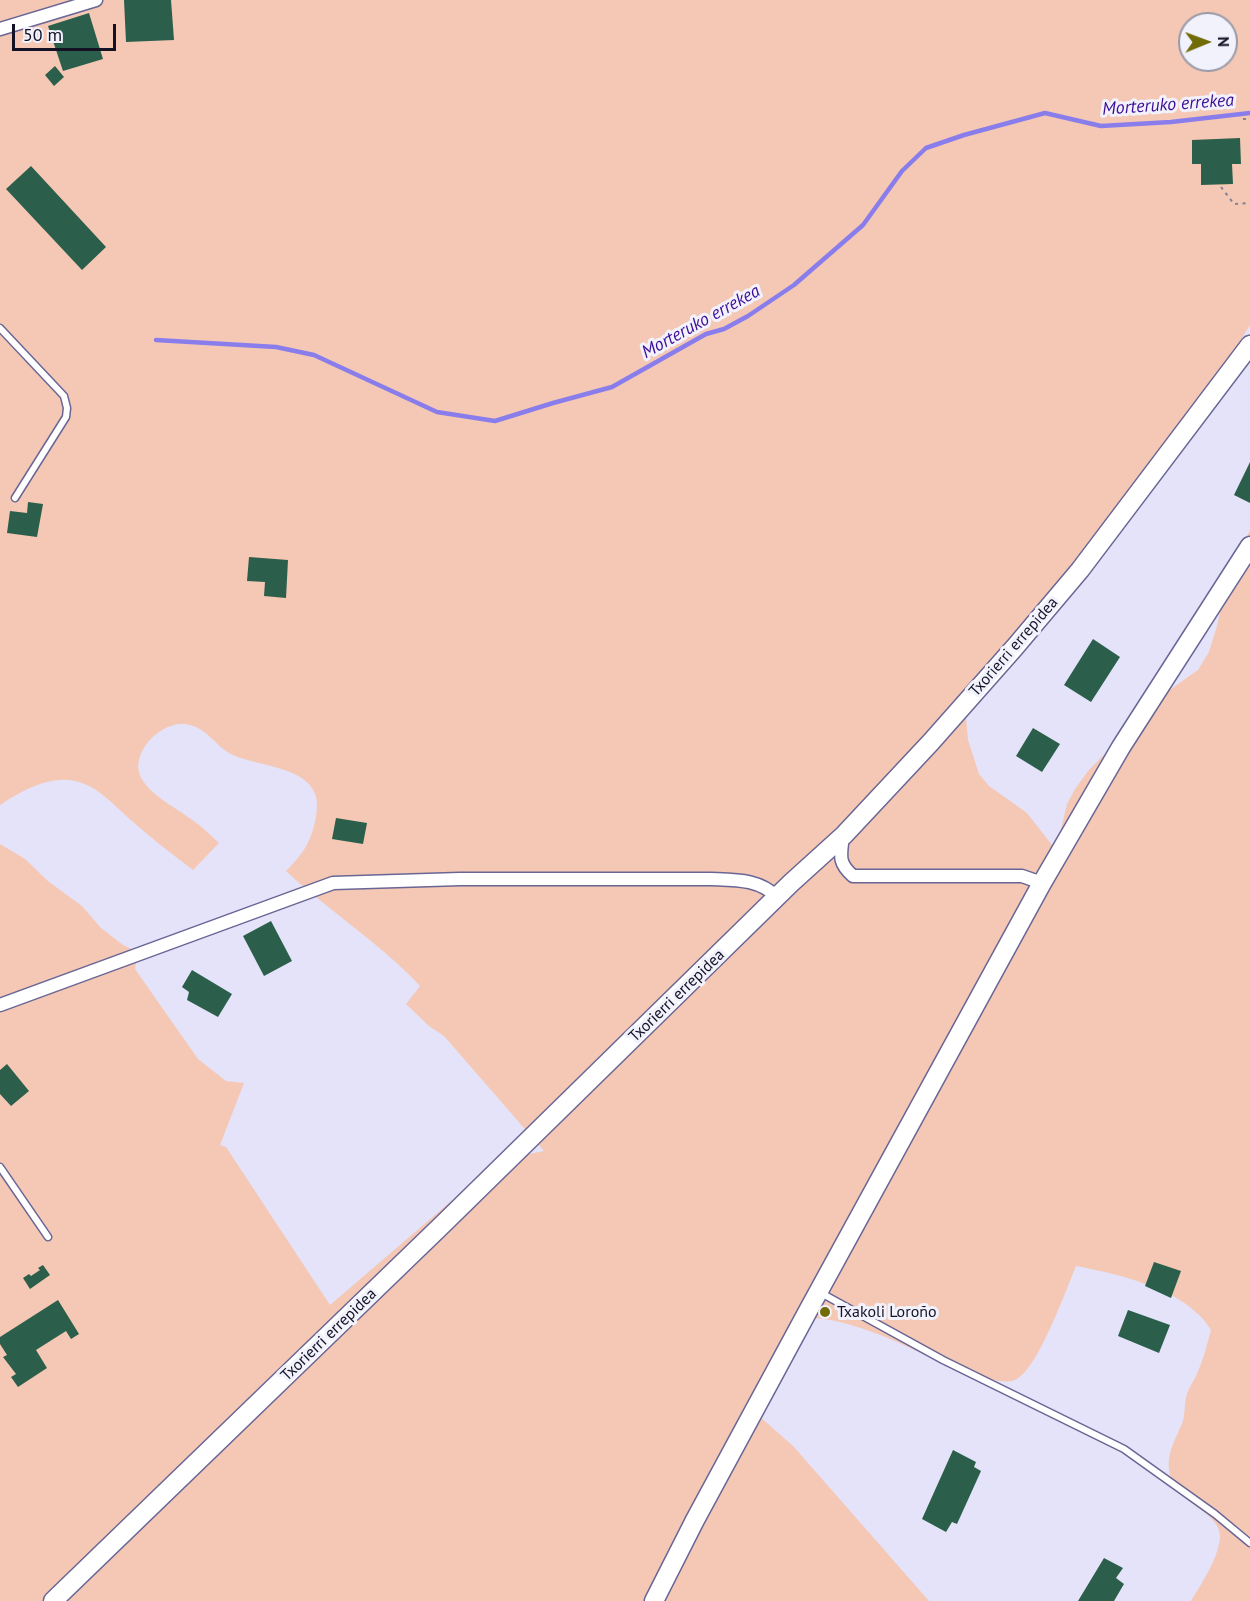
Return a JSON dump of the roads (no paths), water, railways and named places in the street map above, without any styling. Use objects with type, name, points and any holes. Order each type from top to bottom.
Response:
[{"type":"street","points":[[0,29],[96,0]]},
{"type":"street","name":"Txorierri errepidea","points":[[53,1601],[442,1226],[777,897],[844,835],[931,742],[1080,570],[1250,345]]},
{"type":"street","points":[[654,1601],[818,1292],[1042,883],[1121,747],[1250,546]]},
{"type":"street","points":[[844,835],[840,858],[843,868],[854,876],[1023,876],[1042,883]]},
{"type":"street","points":[[0,1005],[333,883],[460,879],[711,879],[747,881],[768,888],[777,897]]},
{"type":"lane","points":[[0,328],[64,396],[67,408],[66,417],[15,498]]},
{"type":"lane","points":[[0,1167],[48,1237]]},
{"type":"lane","points":[[818,1292],[942,1360],[1124,1449],[1215,1514],[1250,1544]]},
{"type":"waterway","name":"Morteruko errekea","points":[[156,340],[276,347],[314,355],[437,412],[495,421],[612,387],[706,334],[724,329],[748,316],[794,285],[863,225],[902,171],[926,148],[1045,113],[1101,126],[1171,122],[1250,113]]},
{"type":"place","name":"Txakoli Loroño","points":[[825,1312]]}]
